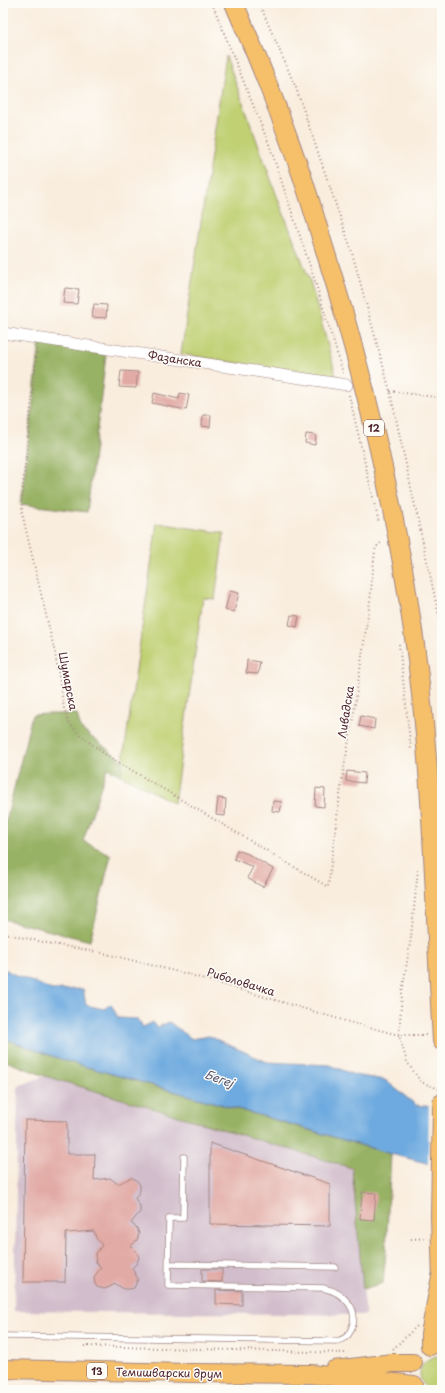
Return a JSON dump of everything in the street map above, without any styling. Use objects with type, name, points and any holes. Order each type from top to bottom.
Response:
[{"type":"main road","name":"12","points":[[234,3],[262,68],[298,165],[341,301],[360,367],[395,524],[412,625],[423,712],[429,785],[442,1041]]},
{"type":"main road","points":[[415,1388],[411,1371],[413,1363],[423,1350],[436,1346],[430,1334],[442,1279],[440,1216],[442,1103]]},
{"type":"main road","name":"Темишварски друм","points":[[311,1374],[352,1367],[393,1363],[413,1363]]},
{"type":"main road","name":"Темишварски друм","points":[[3,1369],[311,1374],[415,1388]]},
{"type":"street","name":"Фазанска","points":[[3,333],[346,385]]},
{"type":"lane","points":[[3,1336],[337,1341],[346,1337],[352,1326],[354,1315],[349,1302],[339,1293],[331,1290],[323,1288],[168,1285],[169,1218],[183,1218],[184,1157]]},
{"type":"lane","points":[[169,1264],[335,1267]]},
{"type":"path","points":[[212,3],[270,147],[315,281],[346,385],[380,526]]},
{"type":"path","points":[[259,3],[296,88],[351,249],[390,391],[442,630]]},
{"type":"path","name":"Шумарска","points":[[38,338],[23,486],[22,513],[55,653],[64,708],[69,723],[79,734],[106,755],[328,887]]},
{"type":"path","points":[[390,391],[442,398]]},
{"type":"path","name":"Ливадска","points":[[328,887],[342,779],[353,718],[370,601],[375,550],[383,541],[384,548]]},
{"type":"path","points":[[399,641],[411,751]]},
{"type":"path","points":[[419,866],[411,937],[402,993],[399,1035],[406,1062],[421,1082],[442,1090]]},
{"type":"path","name":"Риболовачка","points":[[3,933],[103,953],[186,974],[349,1022],[399,1035],[442,1035]]},
{"type":"path","points":[[390,1352],[418,1326]]},
{"type":"path","points":[[82,1346],[350,1353]]},
{"type":"shaded area","points":[[45,1076],[352,1168],[366,1315],[14,1311],[18,1086]]},
{"type":"green space","points":[[226,56],[278,199],[310,281],[337,379],[181,354]]},
{"type":"green space","points":[[40,342],[106,355],[87,512],[21,504]]},
{"type":"green space","points":[[157,523],[224,533],[215,599],[203,598],[174,803],[121,775]]},
{"type":"green space","points":[[77,714],[81,729],[123,761],[121,775],[107,768],[83,841],[111,855],[90,941],[3,919],[3,833],[32,715]]},
{"type":"green space","points":[[3,1038],[70,1062],[391,1154],[383,1283],[363,1289],[352,1168],[45,1076],[3,1060]]},
{"type":"green space","points":[[437,1356],[442,1356],[442,1390],[429,1390],[421,1380],[420,1370],[426,1361]]},
{"type":"water","name":"Бегеј","points":[[3,968],[11,973],[52,990],[83,989],[86,1005],[104,1009],[111,1004],[118,1018],[137,1019],[143,1027],[152,1022],[158,1027],[169,1022],[192,1039],[209,1036],[267,1062],[330,1065],[354,1075],[385,1080],[416,1105],[442,1108],[442,1167],[391,1154],[266,1117],[69,1062],[3,1038]]},
{"type":"pier","points":[[429,1105],[442,1106],[442,1169],[428,1166]]},
{"type":"building","points":[[65,288],[79,289],[77,304],[63,303]]},
{"type":"building","points":[[94,304],[107,305],[106,318],[92,317]]},
{"type":"building","points":[[121,371],[138,372],[136,388],[119,387]]},
{"type":"building","points":[[154,393],[179,399],[180,393],[189,395],[186,410],[152,403]]},
{"type":"building","points":[[203,415],[211,415],[210,427],[202,426]]},
{"type":"building","points":[[306,434],[316,435],[315,445],[305,443]]},
{"type":"building","points":[[230,591],[239,593],[234,612],[225,610]]},
{"type":"building","points":[[291,615],[299,616],[297,627],[289,625]]},
{"type":"building","points":[[247,660],[260,662],[258,674],[246,673]]},
{"type":"building","points":[[361,716],[375,719],[374,729],[359,726]]},
{"type":"building","points":[[347,771],[365,773],[364,783],[346,781]]},
{"type":"building","points":[[316,788],[325,789],[324,807],[315,806]]},
{"type":"building","points":[[218,798],[226,799],[225,816],[216,815]]},
{"type":"building","points":[[273,801],[282,802],[280,812],[272,811]]},
{"type":"building","points":[[237,850],[248,854],[273,869],[263,887],[247,878],[253,867],[234,859]]},
{"type":"building","points":[[25,1120],[67,1121],[67,1154],[95,1154],[94,1180],[110,1178],[118,1184],[133,1178],[140,1185],[140,1191],[135,1198],[140,1206],[140,1212],[131,1223],[137,1228],[139,1234],[137,1240],[131,1246],[139,1257],[137,1263],[132,1268],[138,1279],[134,1288],[124,1289],[114,1283],[110,1287],[104,1289],[97,1287],[94,1277],[101,1268],[96,1262],[95,1255],[102,1245],[96,1238],[94,1231],[66,1233],[65,1282],[23,1282]]},
{"type":"building","points":[[210,1143],[330,1184],[330,1226],[210,1224]]},
{"type":"building","points":[[362,1192],[376,1193],[374,1220],[360,1219]]},
{"type":"building","points":[[202,1269],[222,1269],[222,1282],[202,1281]]},
{"type":"building","points":[[216,1290],[242,1291],[242,1305],[216,1304]]}]
